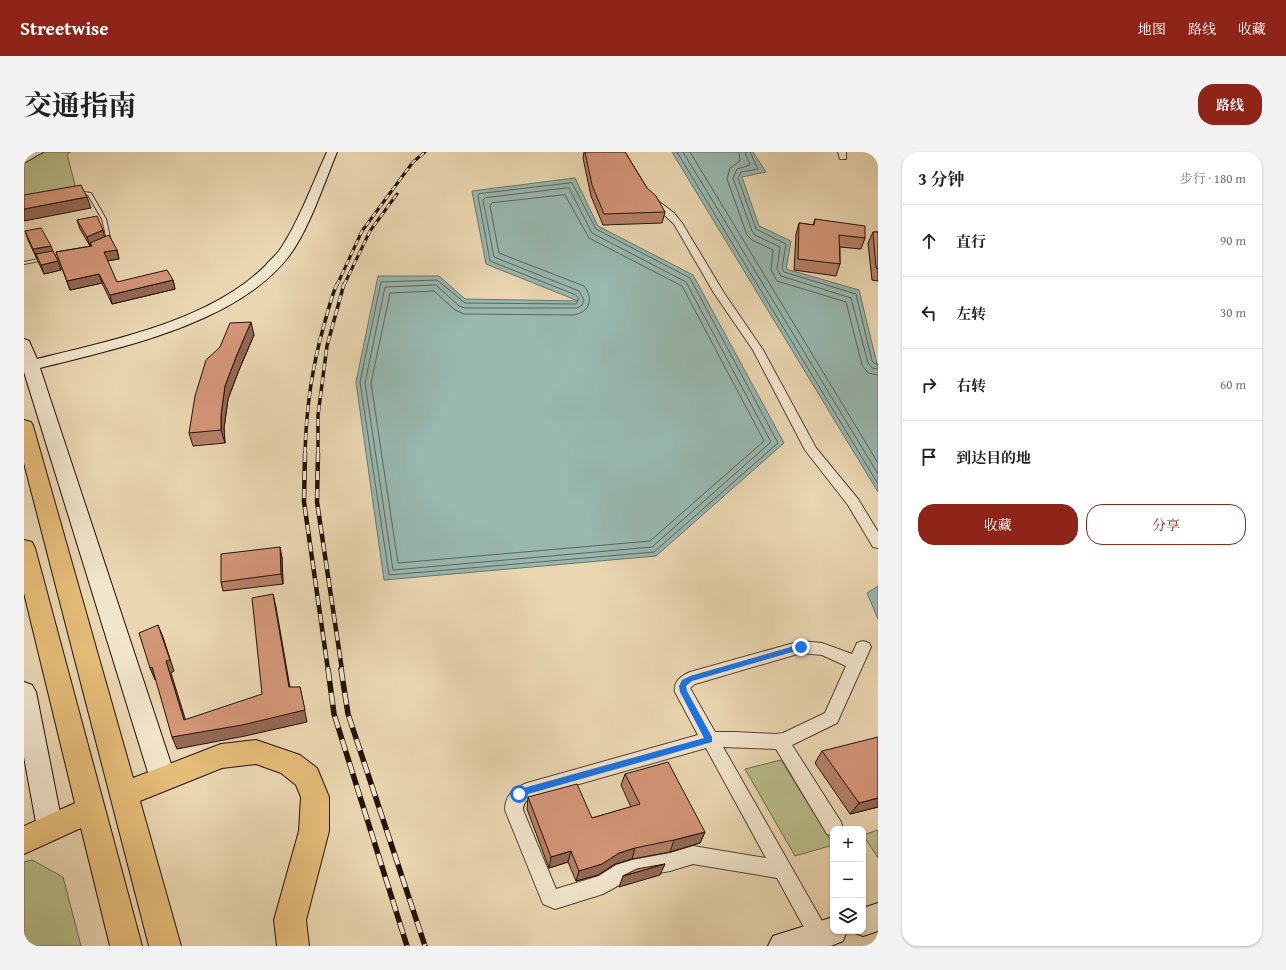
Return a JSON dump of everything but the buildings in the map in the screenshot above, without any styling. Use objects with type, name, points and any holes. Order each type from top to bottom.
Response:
[{"type":"main road","points":[[24,426],[165,946]]},
{"type":"main road","points":[[24,548],[126,946]]},
{"type":"main road","points":[[125,794],[221,756],[256,752],[290,764],[307,777],[315,797],[314,831],[290,920],[293,946]]},
{"type":"main road","points":[[24,840],[91,810]]},
{"type":"street","points":[[24,160],[38,152]]},
{"type":"street","points":[[28,366],[129,339],[178,323],[202,313],[248,288],[283,256],[300,225],[332,152]]},
{"type":"street","points":[[645,188],[654,202],[671,215],[678,223],[719,293],[758,350],[811,450],[853,502],[878,543]]},
{"type":"street","points":[[24,344],[28,366],[163,779]]},
{"type":"street","points":[[783,946],[826,933],[783,870],[683,692],[682,686],[690,679],[809,646],[822,648],[855,663]]},
{"type":"street","points":[[783,870],[693,856],[622,872],[603,884],[555,899],[550,897],[547,891],[514,810],[515,800],[519,794],[527,791],[710,740],[734,738],[765,742],[786,740],[831,718],[863,647]]},
{"type":"street","points":[[24,692],[50,828]]},
{"type":"street","points":[[780,741],[833,826]]},
{"type":"street","points":[[866,921],[878,917]]},
{"type":"lane","points":[[67,195],[81,193],[90,194],[104,219],[109,241],[103,245]]},
{"type":"lane","points":[[24,263],[69,254]]},
{"type":"green space","points":[[24,152],[71,152],[67,154],[76,189],[24,199]]},
{"type":"green space","points":[[781,760],[830,839],[830,846],[795,856],[745,769]]},
{"type":"green space","points":[[878,830],[878,858],[866,840],[866,834]]},
{"type":"green space","points":[[32,860],[63,877],[81,946],[24,946],[24,862]]},
{"type":"water","points":[[672,152],[753,152],[766,172],[742,177],[759,226],[791,241],[786,269],[859,290],[878,368],[878,492]]},
{"type":"water","points":[[575,178],[598,226],[693,275],[784,443],[656,556],[384,580],[356,382],[378,276],[439,276],[465,299],[578,301],[486,264],[472,191]]},
{"type":"water","points":[[878,586],[878,619],[867,593]]},
{"type":"railway","points":[[337,285],[362,231],[413,162],[425,152]]},
{"type":"railway","points":[[344,285],[370,231],[397,194]]},
{"type":"railway","points":[[305,454],[308,405],[313,373],[331,299],[337,284]]},
{"type":"railway","points":[[318,453],[318,415],[327,346],[344,284]]},
{"type":"railway","points":[[305,453],[304,502],[328,670]]},
{"type":"railway","points":[[318,453],[317,502],[342,670]]},
{"type":"railway","points":[[328,669],[334,714],[407,946]]},
{"type":"railway","points":[[341,669],[348,714],[425,946]]},
{"type":"route","points":[[519,794],[710,740],[683,692],[682,686],[685,682],[690,679],[801,647]]}]
